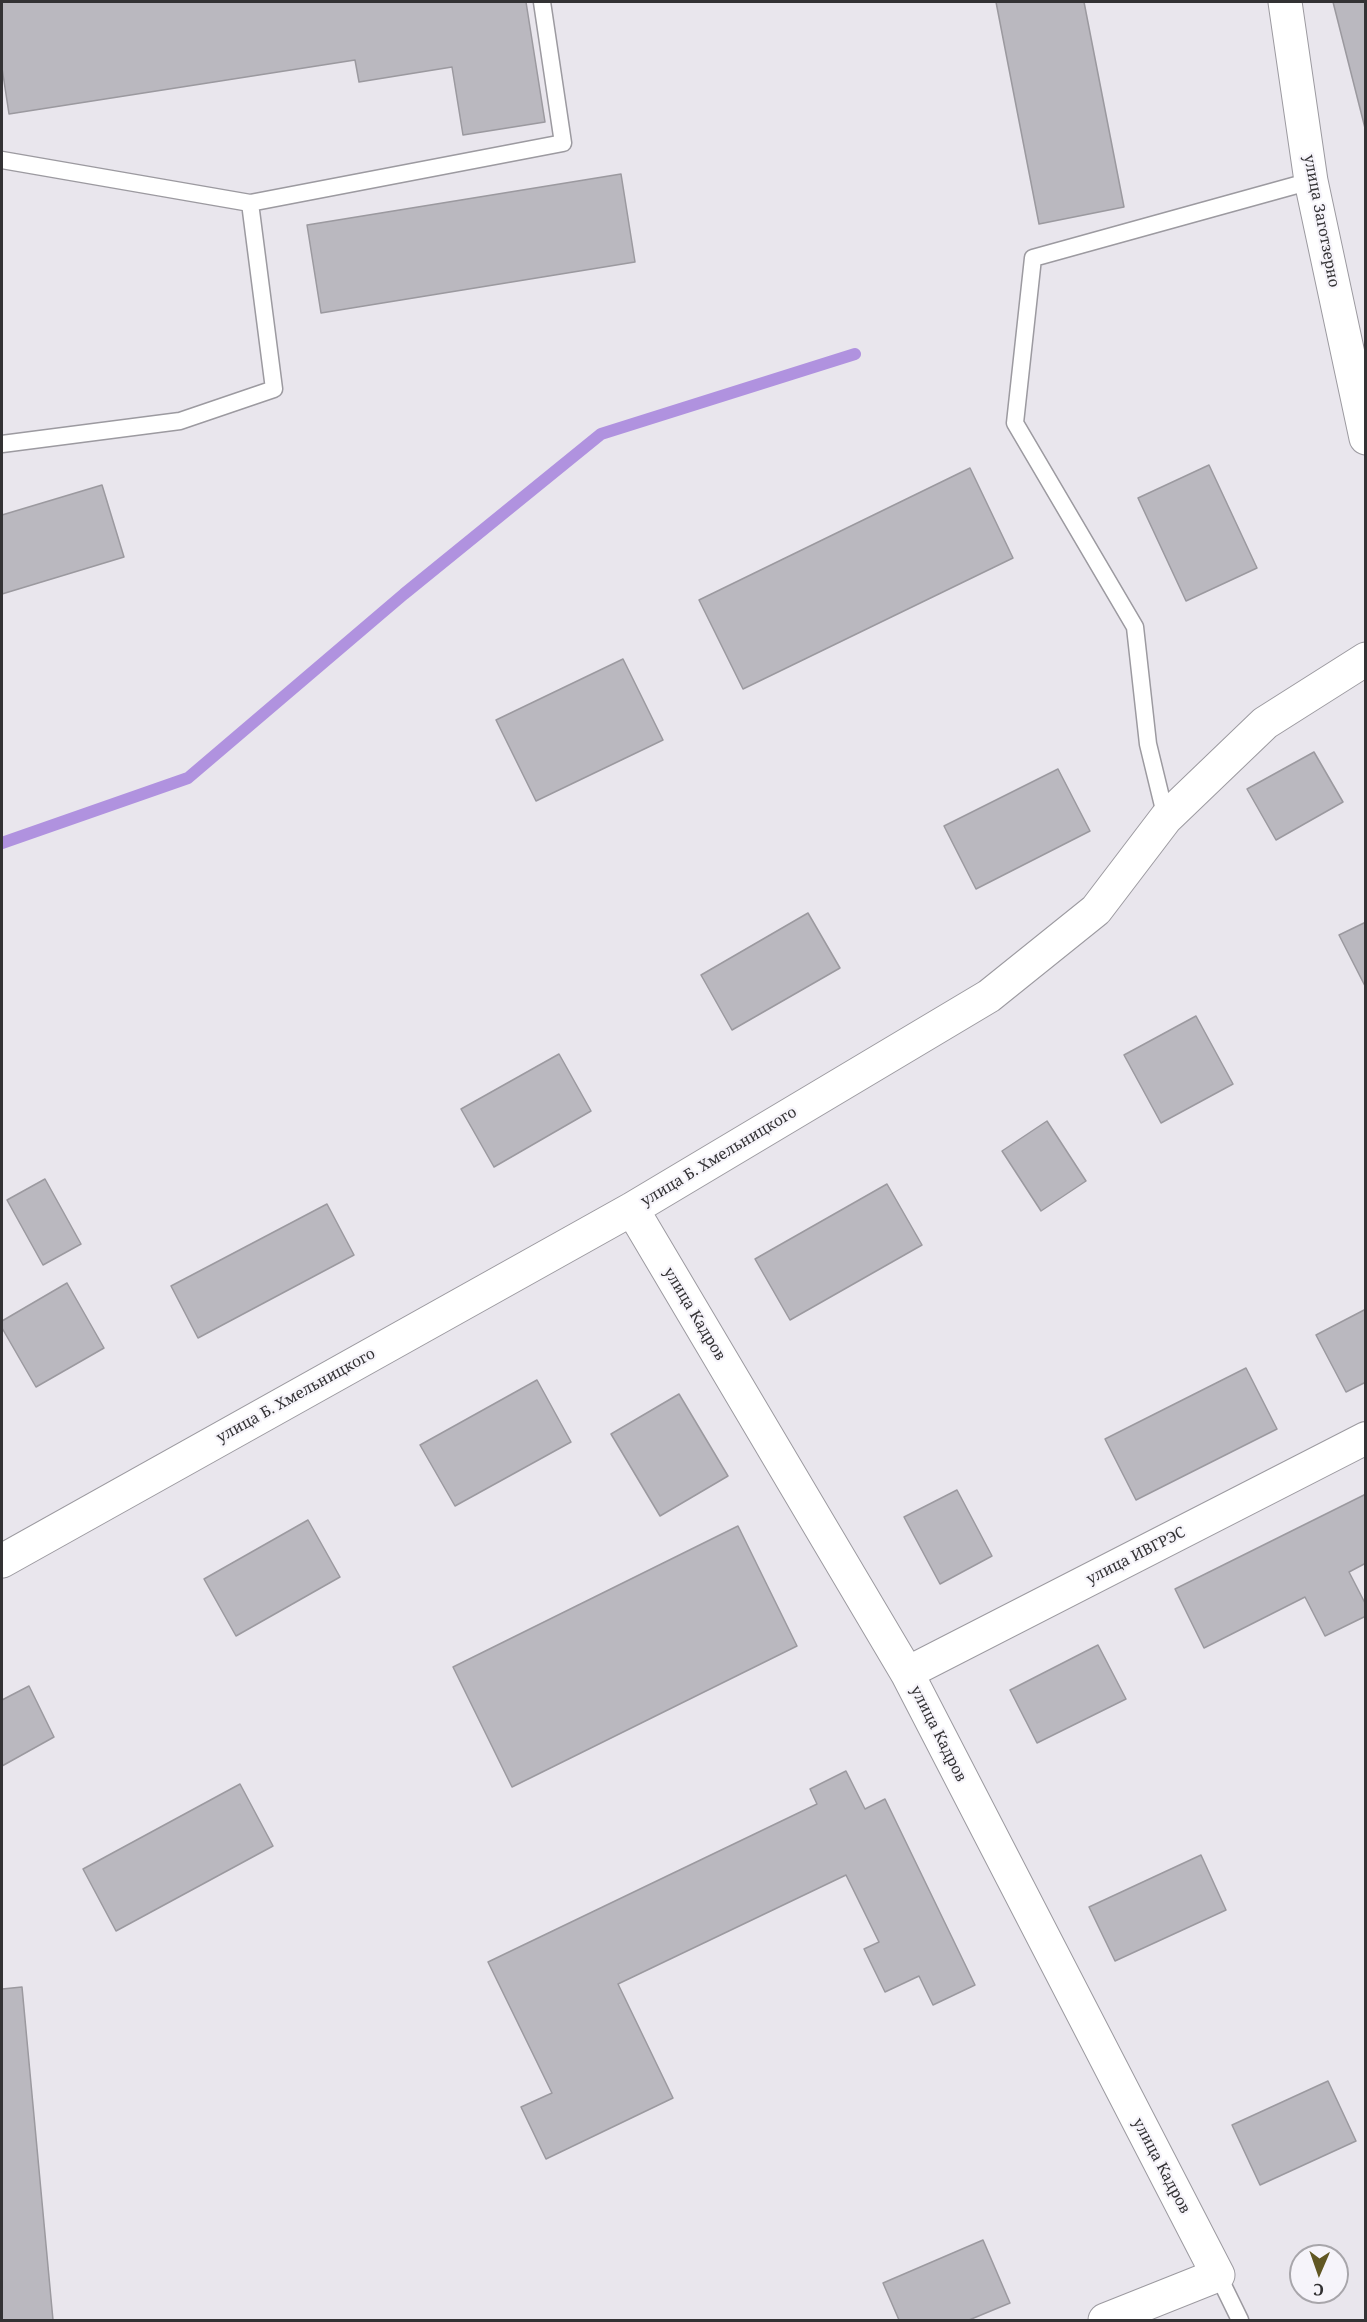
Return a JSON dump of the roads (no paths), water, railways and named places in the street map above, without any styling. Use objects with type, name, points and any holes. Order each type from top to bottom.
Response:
[{"type":"street","name":"улица Заготзерно","points":[[1285,2],[1311,181],[1365,438]]},
{"type":"street","name":"улица Б. Хмельницкого","points":[[2,1561],[632,1209],[989,996],[1096,910],[1166,818],[1265,723],[1365,658]]},
{"type":"street","name":"улица Кадров","points":[[632,1209],[907,1673],[1218,2275]]},
{"type":"street","name":"улица ИВГРЭС","points":[[907,1673],[1365,1438]]},
{"type":"street","points":[[1105,2320],[1218,2275]]},
{"type":"lane","points":[[2,160],[250,203],[563,143],[542,2]]},
{"type":"lane","points":[[1166,818],[1148,744],[1135,627],[1015,423],[1033,258],[1311,181]]},
{"type":"lane","points":[[2,444],[180,421],[274,389],[250,203]]},
{"type":"lane","points":[[1218,2275],[1240,2320]]},
{"type":"waterway","points":[[2,843],[188,778],[404,594],[601,434],[855,354]]}]
